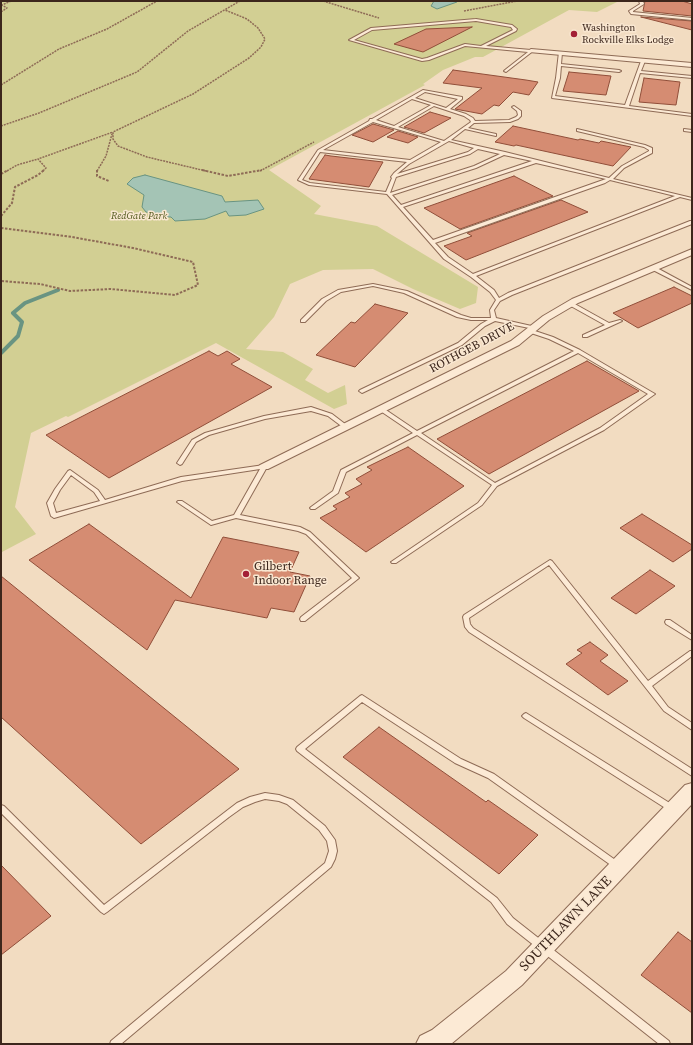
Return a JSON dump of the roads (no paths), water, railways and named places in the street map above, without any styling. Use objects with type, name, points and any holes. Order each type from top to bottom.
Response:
[{"type":"street","points":[[531,51],[692,65]]},
{"type":"street","name":"ROTHGEB DRIVE","points":[[264,467],[515,343],[532,329],[571,304],[692,252]]},
{"type":"street","name":"SOUTHLAWN LANE","points":[[428,1044],[440,1038],[514,978],[692,791]]},
{"type":"lane","points":[[641,1],[642,4],[631,11],[632,13],[692,19]]},
{"type":"lane","points":[[482,47],[515,29],[505,25],[476,20],[371,28],[352,40],[422,60],[465,45],[482,47],[531,51]]},
{"type":"lane","points":[[506,71],[531,51]]},
{"type":"lane","points":[[560,53],[558,78],[553,97],[692,115]]},
{"type":"lane","points":[[627,106],[643,61]]},
{"type":"lane","points":[[559,65],[619,71]]},
{"type":"lane","points":[[639,72],[692,77]]},
{"type":"lane","points":[[447,109],[461,98],[424,91],[319,151],[300,180],[305,183],[389,193],[475,167],[505,153]]},
{"type":"lane","points":[[412,98],[465,115],[472,119],[473,122]]},
{"type":"lane","points":[[395,127],[434,105]]},
{"type":"lane","points":[[389,193],[393,177],[410,162],[447,141],[473,122],[509,121],[520,115],[519,111],[514,107]]},
{"type":"lane","points":[[371,120],[447,141],[611,178],[692,199]]},
{"type":"lane","points":[[465,128],[495,135]]},
{"type":"lane","points":[[432,242],[611,178],[623,167],[651,152],[651,149],[578,130]]},
{"type":"lane","points":[[685,130],[692,131]]},
{"type":"lane","points":[[393,177],[469,153],[478,147]]},
{"type":"lane","points":[[319,151],[410,162]]},
{"type":"lane","points":[[400,207],[538,161]]},
{"type":"lane","points":[[389,193],[446,258],[492,291],[498,300]]},
{"type":"lane","points":[[473,276],[679,196]]},
{"type":"lane","points":[[494,319],[492,310],[498,300],[510,294],[692,222]]},
{"type":"lane","points":[[653,268],[692,289]]},
{"type":"lane","points":[[303,321],[324,300],[340,291],[373,285],[405,292],[459,316],[471,319],[494,319],[532,329],[578,351],[652,394],[602,429],[494,486],[480,504],[394,562]]},
{"type":"lane","points":[[571,304],[609,325]]},
{"type":"lane","points":[[362,391],[460,344],[482,325],[494,319]]},
{"type":"lane","points":[[584,336],[620,321]]},
{"type":"lane","points":[[313,508],[336,492],[343,471],[578,351]]},
{"type":"lane","points":[[180,463],[194,441],[207,434],[264,418],[311,409],[330,415],[346,426]]},
{"type":"lane","points":[[381,409],[494,486]]},
{"type":"lane","points":[[104,502],[96,491],[70,472],[50,503],[54,516],[104,502],[180,479],[264,467]]},
{"type":"lane","points":[[236,516],[264,467]]},
{"type":"lane","points":[[180,502],[211,523],[236,516],[300,529],[308,533],[356,578],[303,619]]},
{"type":"lane","points":[[692,728],[666,709],[550,562],[466,617],[466,625],[471,630],[692,773]]},
{"type":"lane","points":[[668,622],[692,638]]},
{"type":"lane","points":[[648,685],[692,653]]},
{"type":"lane","points":[[620,867],[491,776],[458,761],[362,698],[300,749],[494,900],[510,921],[666,1044]]},
{"type":"lane","points":[[526,716],[674,810]]},
{"type":"lane","points":[[1,808],[104,910],[226,815],[240,805],[253,799],[265,796],[279,798],[290,802],[322,828],[331,840],[333,850],[328,865],[114,1044]]},
{"type":"waterway","points":[[1,353],[18,336],[22,322],[13,313],[25,303],[58,290]]},
{"type":"place","name":"Washington Rockville Elks Lodge","points":[[574,34]]},
{"type":"place","name":"Gilbert Indoor Range","points":[[246,574]]},
{"type":"park label","name":"RedGate Park","points":[[139,216]]}]
